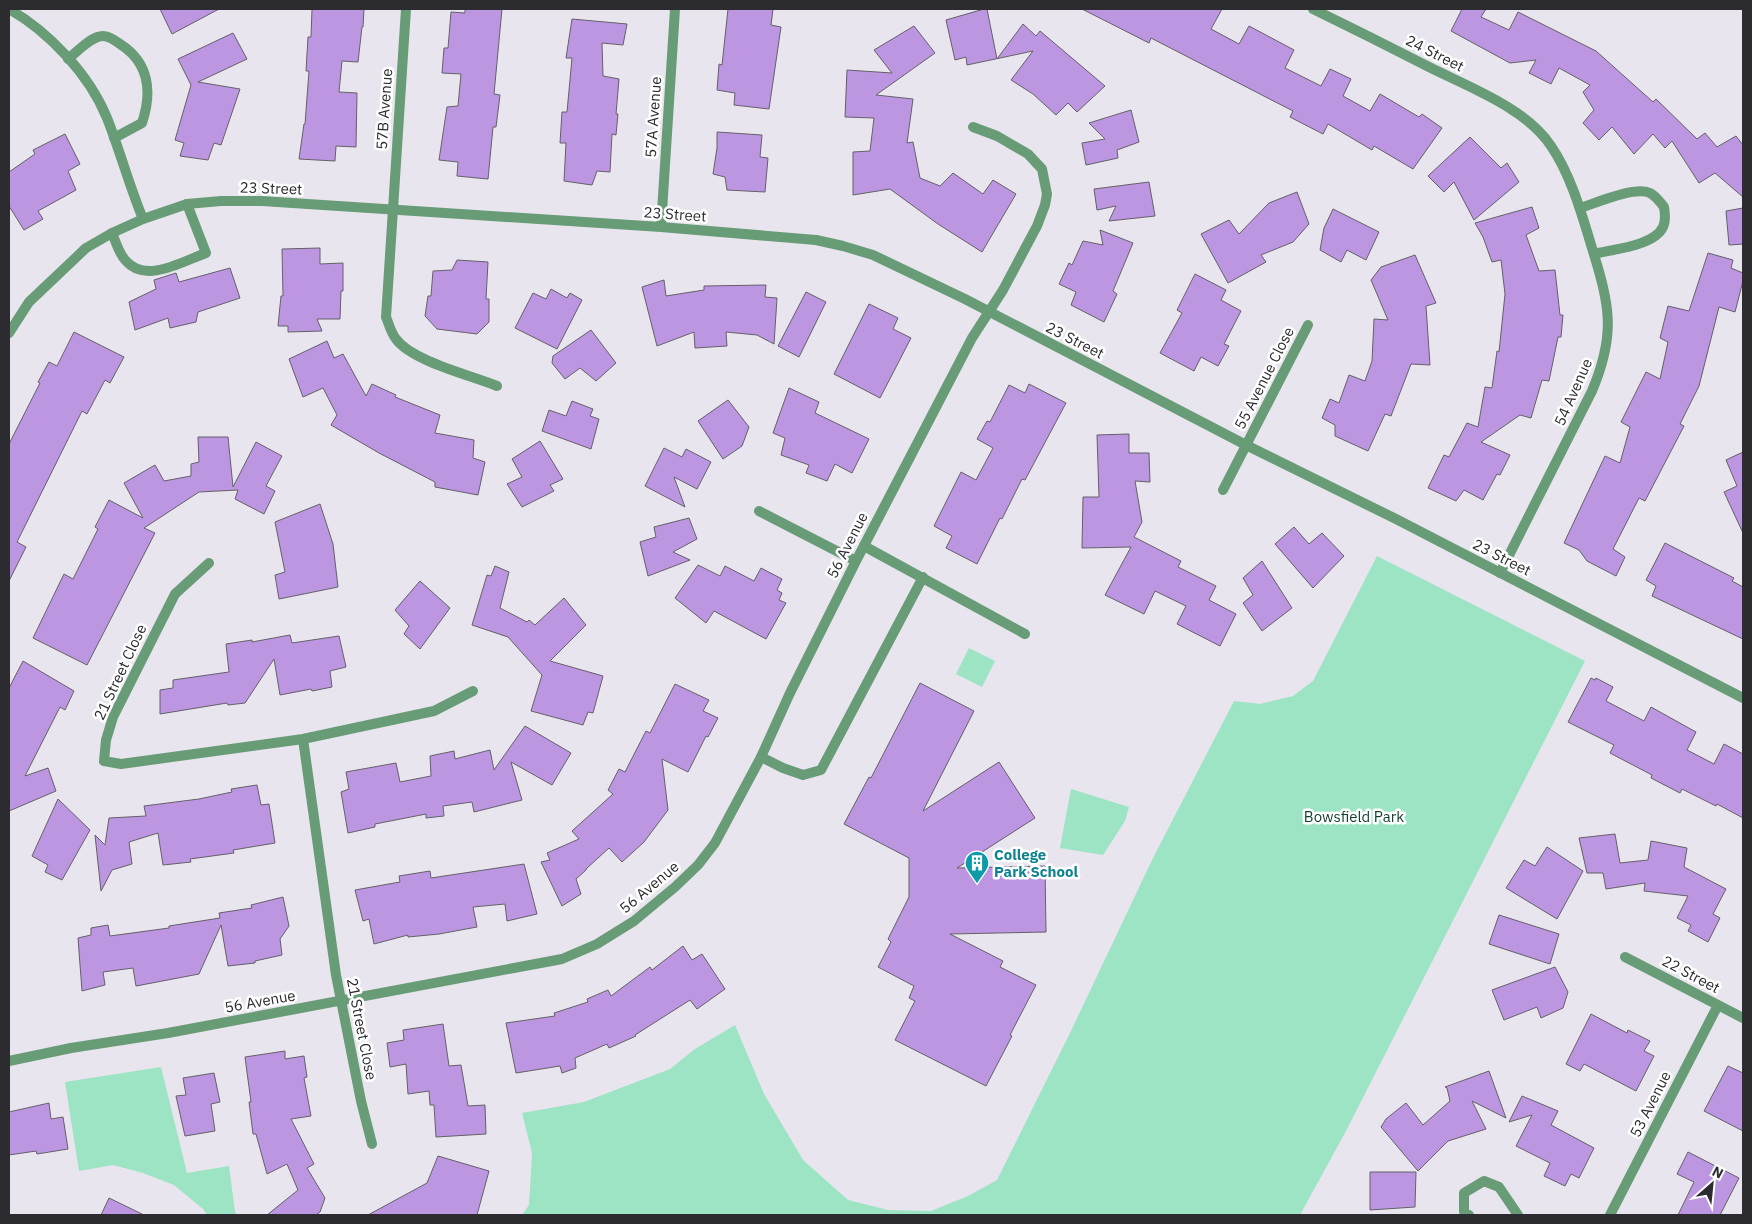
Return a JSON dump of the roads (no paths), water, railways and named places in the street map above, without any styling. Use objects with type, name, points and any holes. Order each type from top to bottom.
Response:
[{"type":"street","points":[[9,9],[41,31],[83,77],[107,117],[133,196],[143,219]]},
{"type":"street","name":"57B Avenue","points":[[406,9],[386,318],[395,338],[409,352],[497,386]]},
{"type":"street","name":"57A Avenue","points":[[661,227],[675,9]]},
{"type":"street","name":"24 Street","points":[[1314,9],[1510,109],[1539,132]]},
{"type":"street","points":[[68,59],[92,40],[103,36],[129,51],[144,72],[149,98],[142,123],[114,138]]},
{"type":"street","name":"56 Avenue","points":[[9,1061],[71,1048],[168,1033],[562,960],[597,944],[634,921],[698,865],[715,843],[761,758],[790,693],[856,561],[972,338],[1003,290],[1037,226],[1045,205],[1047,194],[1042,169],[1028,154],[997,136],[973,127]]},
{"type":"street","name":"54 Avenue","points":[[1500,573],[1588,400],[1602,368],[1607,344],[1608,318],[1605,289],[1580,208],[1558,158],[1539,132]]},
{"type":"street","points":[[1580,208],[1638,192],[1648,192],[1658,199],[1664,207],[1664,225],[1658,235],[1645,242],[1594,254]]},
{"type":"street","name":"23 Street","points":[[9,333],[29,302],[86,248],[112,233],[143,219],[187,204],[221,201],[262,201],[661,227],[816,240],[873,255],[989,312],[1743,698]]},
{"type":"street","points":[[112,233],[124,260],[131,266],[148,272],[158,271],[206,253],[187,204]]},
{"type":"street","name":"55 Avenue Close","points":[[1246,445],[1308,325]]},
{"type":"street","points":[[1223,490],[1246,445]]},
{"type":"street","points":[[759,511],[856,561]]},
{"type":"street","points":[[864,546],[1026,634]]},
{"type":"street","name":"21 Street Close","points":[[209,563],[175,594],[113,717],[106,740],[104,761],[121,764],[303,739],[434,711],[473,691]]},
{"type":"street","points":[[761,758],[804,775],[820,770],[923,577]]},
{"type":"street","name":"21 Street Close","points":[[303,739],[334,955],[361,1101],[372,1144]]},
{"type":"street","name":"22 Street","points":[[1625,957],[1743,1018]]},
{"type":"street","name":"53 Avenue","points":[[1610,1215],[1718,1005]]},
{"type":"street","points":[[1469,1215],[1464,1212],[1464,1193],[1484,1181],[1499,1187],[1518,1215]]},
{"type":"place","name":"College Park School","points":[[977,884]]},
{"type":"park label","name":"Bowsfield Park","points":[[1354,816]]}]
